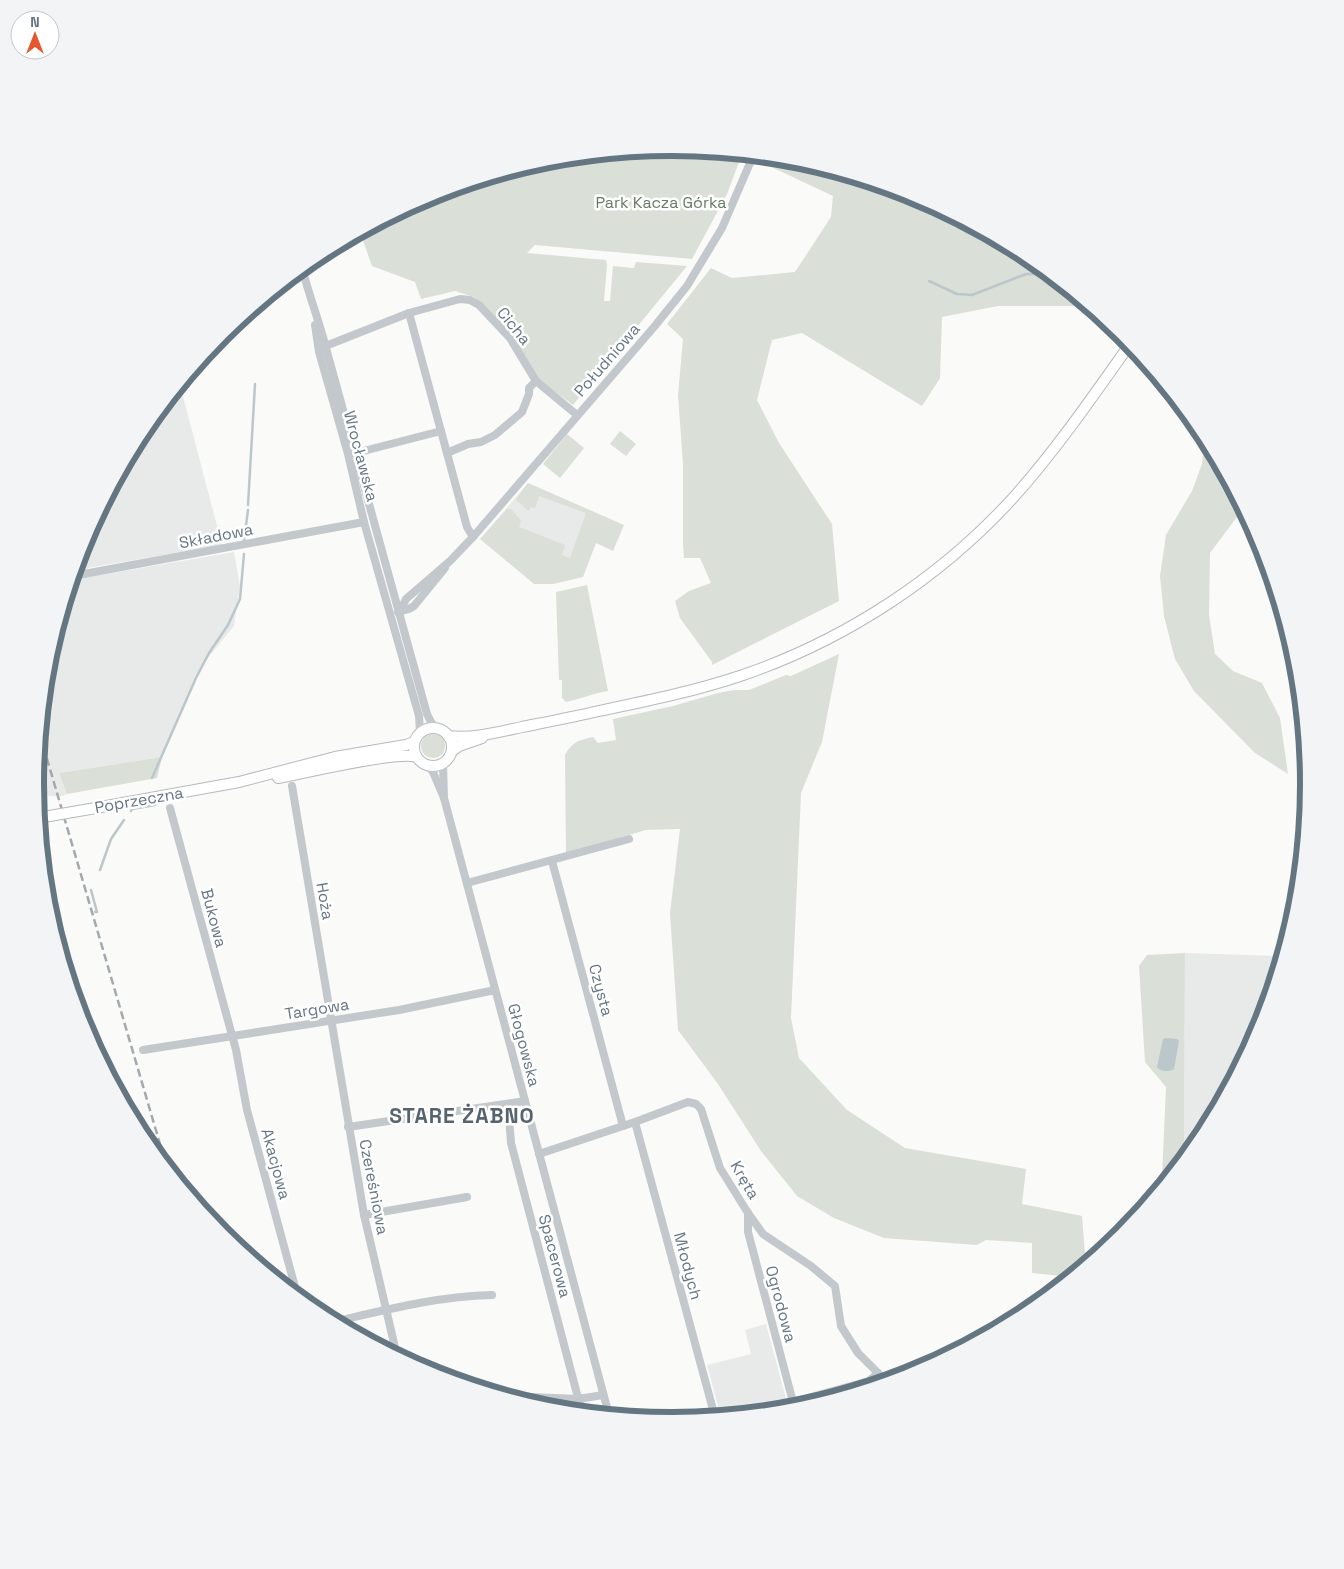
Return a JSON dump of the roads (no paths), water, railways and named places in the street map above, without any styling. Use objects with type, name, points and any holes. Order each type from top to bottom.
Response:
[{"type":"main road","points":[[448,736],[490,734],[661,698],[742,675],[802,651],[860,622],[889,604],[957,553],[985,528],[1013,498],[1061,440],[1126,350]]},
{"type":"main road","points":[[452,751],[448,736],[445,732],[436,728],[420,732],[414,742],[416,757],[421,762],[428,766],[438,765],[447,760],[452,751],[459,746],[490,734]]},
{"type":"main road","name":"Poprzeczna","points":[[45,817],[239,782],[336,757],[414,742]]},
{"type":"main road","name":"Poprzeczna","points":[[239,782],[276,779],[394,757],[410,755],[416,757]]},
{"type":"street","name":"Południowa","points":[[391,614],[414,606],[450,561],[654,327],[687,286],[722,228],[751,162]]},
{"type":"street","name":"Wrocławska","points":[[304,276],[351,454],[364,522],[391,614]]},
{"type":"street","name":"Cicha","points":[[322,347],[410,313],[460,299],[470,300],[479,304],[510,338],[536,381],[577,415]]},
{"type":"street","points":[[410,313],[467,527],[473,536]]},
{"type":"street","points":[[447,453],[468,444],[481,442],[495,435],[522,412],[529,394],[529,388],[536,381]]},
{"type":"street","points":[[351,454],[441,431]]},
{"type":"street","name":"Wrocławska","points":[[351,454],[372,511],[400,612]]},
{"type":"street","points":[[372,511],[368,520],[364,522],[380,538]]},
{"type":"street","name":"Składowa","points":[[80,575],[364,522]]},
{"type":"street","name":"Południowa","points":[[400,612],[408,597],[450,561]]},
{"type":"street","points":[[395,592],[408,597]]},
{"type":"street","points":[[400,612],[427,714],[436,728]]},
{"type":"street","points":[[391,614],[419,716],[420,732]]},
{"type":"street","name":"Głogowska","points":[[443,763],[444,798]]},
{"type":"street","name":"Głogowska","points":[[428,766],[433,772],[444,798],[607,1409]]},
{"type":"street","name":"Hoża","points":[[292,786],[331,1021]]},
{"type":"street","name":"Bukowa","points":[[170,808],[232,1036]]},
{"type":"street","points":[[467,882],[630,839]]},
{"type":"street","name":"Czysta","points":[[552,861],[623,1126]]},
{"type":"street","name":"Targowa","points":[[143,1050],[399,1010],[495,990]]},
{"type":"street","name":"Czereśniowa","points":[[331,1021],[364,1215],[395,1349]]},
{"type":"street","name":"Akacjowa","points":[[232,1036],[250,1118],[295,1287]]},
{"type":"street","points":[[348,1127],[525,1102]]},
{"type":"street","name":"Kręta","points":[[539,1154],[688,1102],[696,1104],[701,1109],[720,1168],[748,1213],[763,1234],[811,1266],[835,1286],[841,1326],[858,1353],[882,1376]]},
{"type":"street","name":"Spacerowa","points":[[508,1104],[511,1143],[580,1406]]},
{"type":"street","name":"Młodych","points":[[635,1122],[713,1411]]},
{"type":"street","points":[[364,1215],[467,1197]]},
{"type":"street","name":"Ogrodowa","points":[[748,1213],[748,1232],[792,1401]]},
{"type":"street","points":[[343,1320],[386,1309],[467,1296],[492,1295]]},
{"type":"street","name":"Ogrodowa","points":[[870,1380],[878,1373]]},
{"type":"street","name":"Ogrodowa","points":[[803,1399],[856,1385]]},
{"type":"street","points":[[534,1397],[578,1399],[603,1395]]},
{"type":"waterway","points":[[929,281],[957,294],[972,295],[1026,274],[1038,274]]},
{"type":"waterway","points":[[248,505],[255,384]]},
{"type":"waterway","points":[[244,541],[248,510]]},
{"type":"waterway","points":[[152,778],[196,678],[209,653],[228,625],[240,599],[244,554]]},
{"type":"waterway","points":[[131,811],[132,809],[155,804]]},
{"type":"waterway","points":[[100,870],[111,839],[124,820]]},
{"type":"waterway","points":[[91,890],[97,912],[95,912]]},
{"type":"railway","points":[[45,751],[162,1150]]},
{"type":"district","name":"STARE ŻABNO","points":[[462,1115]]},
{"type":"park label","name":"Park Kacza Górka","points":[[661,202]]}]
